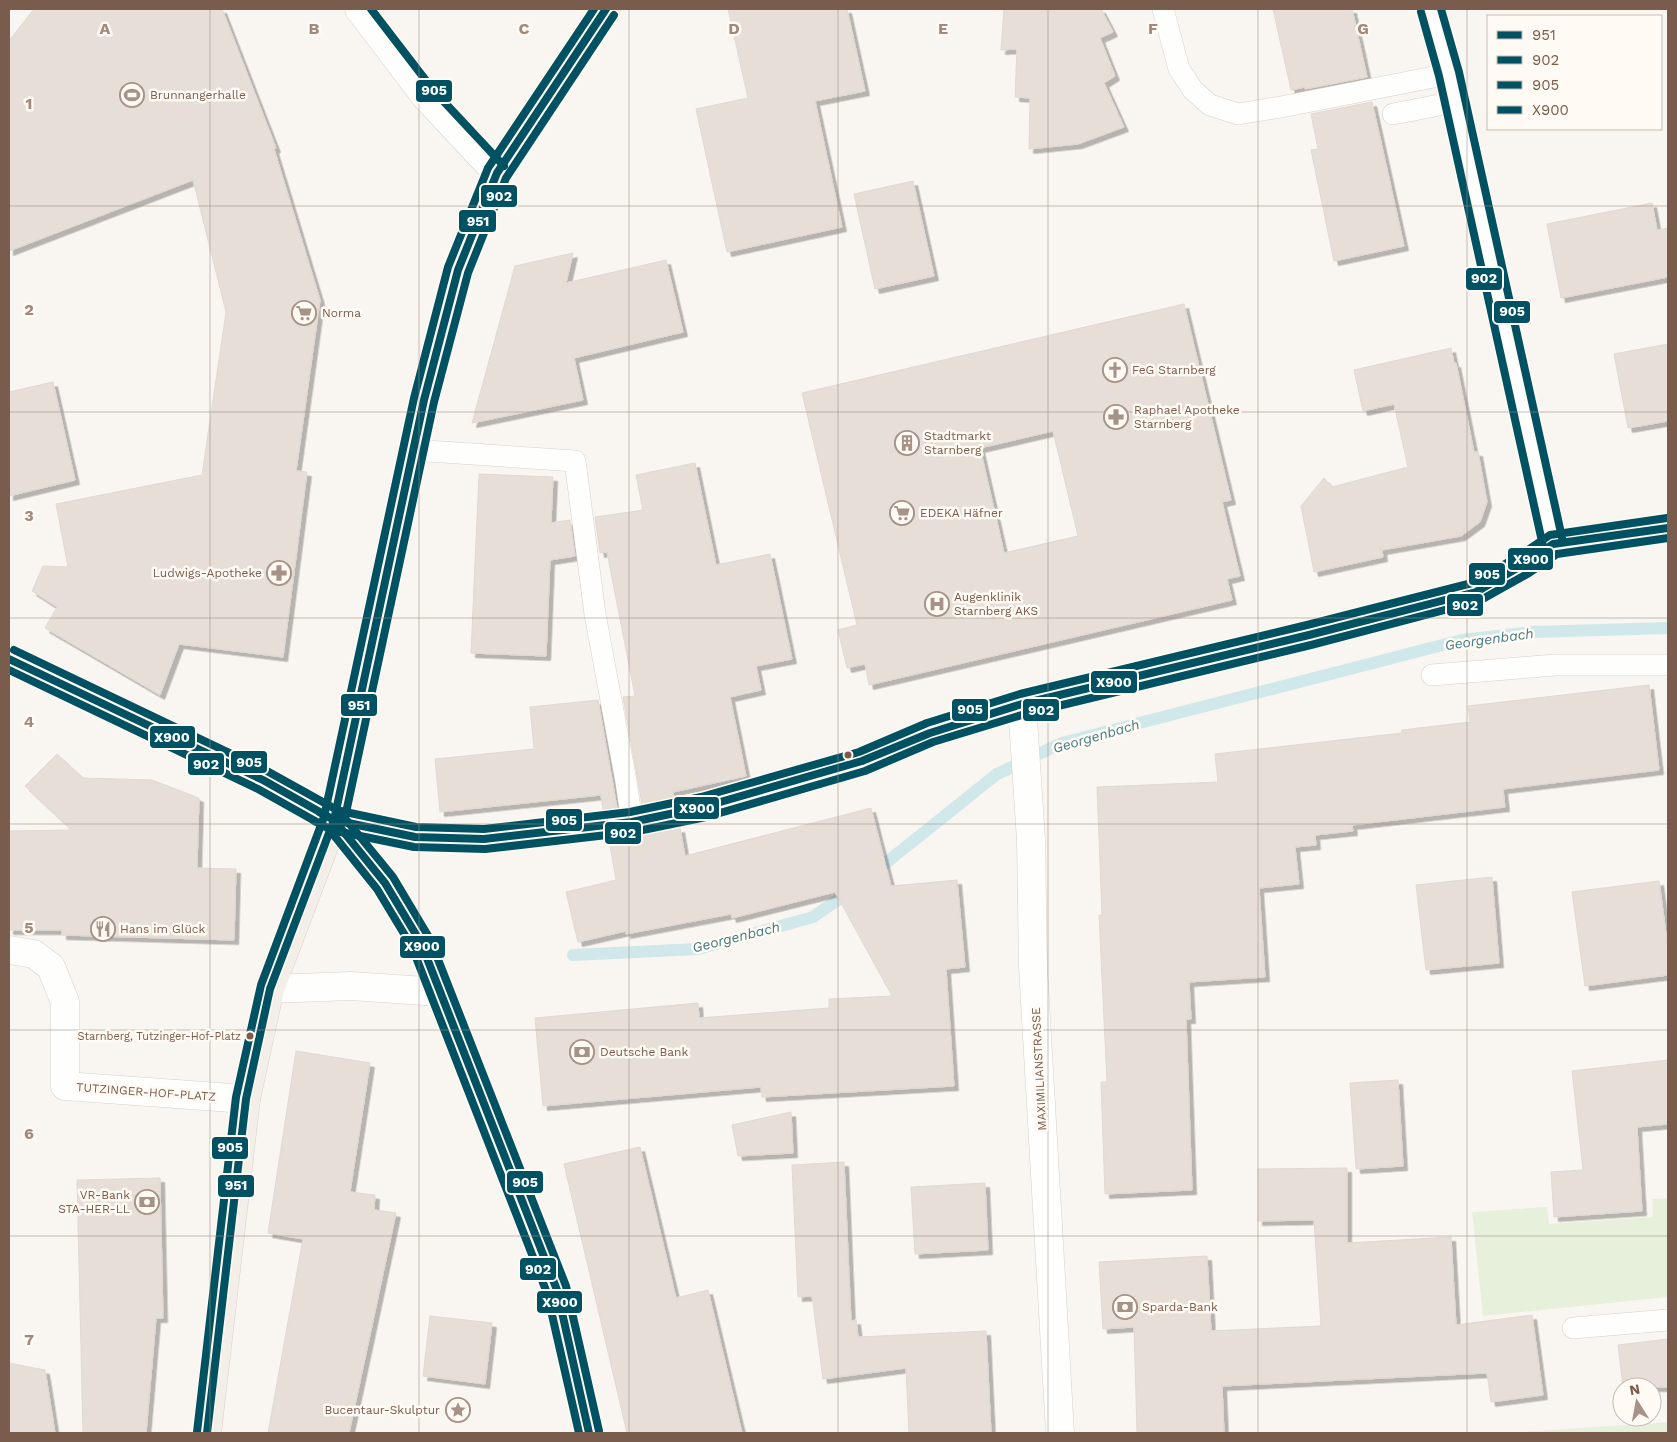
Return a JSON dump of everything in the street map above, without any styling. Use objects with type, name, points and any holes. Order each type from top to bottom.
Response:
[{"type":"main road","points":[[207,1433],[246,1099],[270,989],[334,820],[424,400],[458,270],[497,173],[606,9]]},
{"type":"street","points":[[359,9],[426,98],[497,173]]},
{"type":"street","points":[[1431,9],[1449,74],[1553,544]]},
{"type":"street","points":[[9,659],[263,780],[334,820],[415,837],[484,839],[632,822],[703,807],[862,761],[930,733],[1022,704],[1309,635],[1476,592],[1524,564],[1553,544],[1668,528]]},
{"type":"street","name":"MAXIMILIANSTRASSE","points":[[1022,704],[1031,840],[1033,967],[1060,1433]]},
{"type":"street","points":[[334,820],[385,883],[421,943],[557,1290],[590,1433]]},
{"type":"street","name":"TUTZINGER-HOF-PLATZ","points":[[9,950],[34,954],[51,967],[55,976],[65,1002],[65,1086],[246,1099]]},
{"type":"street","points":[[270,989],[351,986],[440,992]]},
{"type":"lane","points":[[1164,9],[1179,69],[1193,90],[1210,105],[1238,114],[1281,108],[1449,74]]},
{"type":"lane","points":[[1393,114],[1455,102]]},
{"type":"lane","points":[[413,450],[575,462],[595,614],[632,822]]},
{"type":"lane","points":[[1432,675],[1555,665],[1668,665]]},
{"type":"lane","points":[[1574,1328],[1668,1320]]},
{"type":"green space","points":[[1668,1198],[1668,1297],[1483,1316],[1472,1212],[1547,1207],[1549,1224],[1653,1217],[1652,1199]]},
{"type":"green space","points":[[1662,1422],[1668,1422],[1668,1433],[1509,1433],[1612,1426],[1662,1427]]},
{"type":"building","points":[[34,9],[222,9],[276,148],[274,149],[320,300],[296,471],[307,472],[283,657],[179,644],[160,695],[45,628],[57,607],[32,591],[43,566],[68,567],[56,504],[202,475],[226,312],[193,180],[9,251],[9,41]]},
{"type":"building","points":[[728,9],[847,9],[865,91],[815,101],[842,227],[727,252],[696,109],[748,98]]},
{"type":"building","points":[[1004,9],[1101,9],[1113,32],[1100,38],[1115,76],[1104,83],[1124,127],[1078,144],[1029,149],[1030,98],[1015,97],[1017,49],[1001,50]]},
{"type":"building","points":[[1273,9],[1352,9],[1367,77],[1291,90]]},
{"type":"building","points":[[1372,102],[1404,246],[1334,261],[1311,150],[1318,149],[1311,114]]},
{"type":"building","points":[[913,181],[934,276],[875,289],[854,194]]},
{"type":"building","points":[[1652,203],[1657,230],[1668,228],[1668,277],[1561,298],[1547,224]]},
{"type":"building","points":[[573,253],[566,283],[666,260],[683,332],[574,358],[583,400],[472,423],[515,266]]},
{"type":"building","name":"Stadtmarkt Starnberg","points":[[1184,304],[1231,500],[1222,502],[1240,576],[1227,579],[1232,600],[869,685],[865,664],[847,668],[838,630],[857,625],[802,393]],"holes":[[[1053,431],[1078,536],[1004,553],[980,448]]]},
{"type":"building","points":[[1668,344],[1668,421],[1628,428],[1614,354]]},
{"type":"building","points":[[1451,348],[1454,363],[1456,363],[1474,452],[1478,452],[1487,502],[1480,522],[1461,536],[1382,550],[1383,557],[1314,572],[1301,506],[1324,478],[1332,487],[1408,467],[1394,404],[1363,411],[1354,370]]},
{"type":"building","points":[[53,382],[75,480],[9,496],[9,392]]},
{"type":"building","points":[[695,463],[716,565],[770,554],[792,659],[756,666],[761,690],[730,697],[746,776],[673,792],[674,797],[642,804],[623,697],[635,696],[607,552],[600,553],[595,517],[643,510],[636,475]]},
{"type":"building","points":[[479,474],[553,477],[551,523],[570,520],[575,556],[550,560],[546,656],[471,653]]},
{"type":"building","points":[[1649,685],[1659,770],[1503,789],[1505,807],[1352,825],[1353,831],[1315,835],[1316,845],[1295,847],[1299,884],[1259,888],[1265,977],[1189,982],[1191,1019],[1186,1019],[1192,1190],[1105,1194],[1101,1082],[1107,1082],[1099,915],[1102,915],[1097,787],[1218,782],[1215,754],[1402,733],[1402,730],[1470,722],[1468,706]]},
{"type":"building","points":[[598,700],[617,808],[603,810],[601,795],[440,812],[435,759],[534,749],[530,707]]},
{"type":"building","points":[[57,754],[83,778],[152,780],[199,798],[197,868],[236,869],[234,940],[62,935],[62,930],[9,930],[9,831],[72,830],[25,786]]},
{"type":"building","points":[[871,808],[891,886],[957,880],[965,967],[946,969],[954,1086],[762,1097],[761,1087],[543,1106],[535,1018],[698,1003],[699,1018],[829,1008],[829,999],[892,996],[835,892],[732,918],[731,914],[626,934],[626,931],[578,942],[566,892],[616,880],[609,840],[680,828],[685,856]]},
{"type":"building","points":[[1492,877],[1499,963],[1426,970],[1416,885]]},
{"type":"building","points":[[1659,881],[1668,949],[1668,975],[1585,986],[1572,892]]},
{"type":"building","points":[[296,1051],[370,1063],[350,1192],[375,1195],[374,1210],[396,1213],[349,1433],[268,1433],[303,1239],[268,1233]]},
{"type":"building","points":[[1668,1060],[1668,1124],[1637,1127],[1642,1211],[1554,1217],[1551,1172],[1583,1170],[1572,1071]]},
{"type":"building","points":[[1398,1080],[1403,1166],[1356,1169],[1350,1083]]},
{"type":"building","points":[[791,1112],[793,1153],[738,1156],[732,1125]]},
{"type":"building","points":[[640,1147],[676,1298],[708,1290],[742,1433],[627,1433],[564,1164]]},
{"type":"building","points":[[844,1162],[851,1321],[856,1320],[858,1337],[986,1331],[991,1433],[909,1433],[906,1368],[823,1379],[812,1296],[798,1297],[792,1165]]},
{"type":"building","points":[[1347,1168],[1347,1243],[1451,1237],[1456,1325],[1532,1315],[1543,1395],[1491,1402],[1487,1373],[1222,1386],[1224,1433],[1137,1433],[1134,1327],[1103,1329],[1099,1262],[1207,1256],[1211,1331],[1321,1326],[1314,1220],[1258,1221],[1258,1169]]},
{"type":"building","points":[[160,1178],[163,1318],[156,1318],[146,1433],[83,1433],[77,1180]]},
{"type":"building","points":[[985,1183],[988,1250],[915,1254],[911,1187]]},
{"type":"building","points":[[430,1316],[492,1323],[485,1384],[423,1376]]},
{"type":"building","points":[[1668,1339],[1668,1387],[1662,1387],[1662,1377],[1622,1377],[1618,1345]]},
{"type":"building","points":[[9,1363],[45,1370],[55,1433],[9,1433]]},
{"type":"waterway","name":"Georgenbach","points":[[872,874],[997,774],[1062,743],[1462,640],[1532,632],[1668,628]]},
{"type":"waterway","name":"Georgenbach","points":[[573,955],[698,949],[813,917],[852,890]]},
{"type":"transit line","name":"905","points":[[371,9],[434,91],[504,166]]},
{"type":"transit line","name":"905","points":[[197,1432],[236,1097],[261,985],[324,817],[414,398],[448,267],[488,168],[594,9]]},
{"type":"transit line","name":"951","points":[[207,1433],[246,1099],[270,989],[334,820],[424,400],[458,270],[497,173],[606,9]]},
{"type":"transit line","name":"905","points":[[1441,9],[1459,72],[1563,542]]},
{"type":"transit line","name":"902","points":[[1421,12],[1439,76],[1543,546]]},
{"type":"transit line","name":"902","points":[[344,822],[434,402],[468,273],[506,178],[614,15]]},
{"type":"transit line","name":"905","points":[[336,810],[416,827],[484,829],[630,812],[701,797],[859,752],[927,723],[1020,694],[1472,583],[1519,556],[1550,535],[1667,518]]},
{"type":"transit line","name":"X900","points":[[9,659],[263,780],[334,820],[415,837],[484,839],[632,822],[703,807],[862,761],[930,733],[1022,704],[1309,635],[1476,592],[1524,564],[1553,544],[1668,528]]},
{"type":"transit line","name":"902","points":[[9,670],[258,789],[331,830],[414,847],[485,849],[633,832],[706,817],[865,771],[933,742],[1025,714],[1311,645],[1479,601],[1529,573],[1557,554],[1668,538]]},
{"type":"transit line","name":"905","points":[[14,650],[267,771],[339,811],[393,877],[430,939],[566,1286],[599,1431]]},
{"type":"transit line","name":"X900","points":[[319,812],[334,820],[385,883],[421,943],[557,1290],[589,1433]]},
{"type":"transit line","name":"902","points":[[314,821],[328,828],[377,889],[412,947],[547,1293],[579,1433]]},
{"type":"place","name":"Brunnangerhalle","points":[[132,95]]},
{"type":"place","name":"Norma","points":[[304,313]]},
{"type":"place","name":"FeG Starnberg","points":[[1115,370]]},
{"type":"place","name":"Raphael Apotheke Starnberg","points":[[1116,417]]},
{"type":"place","name":"Stadtmarkt Starnberg","points":[[907,443]]},
{"type":"place","name":"EDEKA Häfner","points":[[902,513]]},
{"type":"place","name":"Ludwigs-Apotheke","points":[[279,573]]},
{"type":"place","name":"Augenklinik Starnberg AKS","points":[[937,604]]},
{"type":"place","name":"Hans im Glück","points":[[103,929]]},
{"type":"place","name":"Starnberg, Tutzinger-Hof-Platz","points":[[250,1036]]},
{"type":"place","name":"Deutsche Bank","points":[[582,1052]]},
{"type":"place","name":"VR-Bank STA-HER-LL","points":[[147,1202]]},
{"type":"place","name":"Sparda-Bank","points":[[1125,1307]]},
{"type":"place","name":"Bucentaur-Skulptur","points":[[458,1410]]}]
